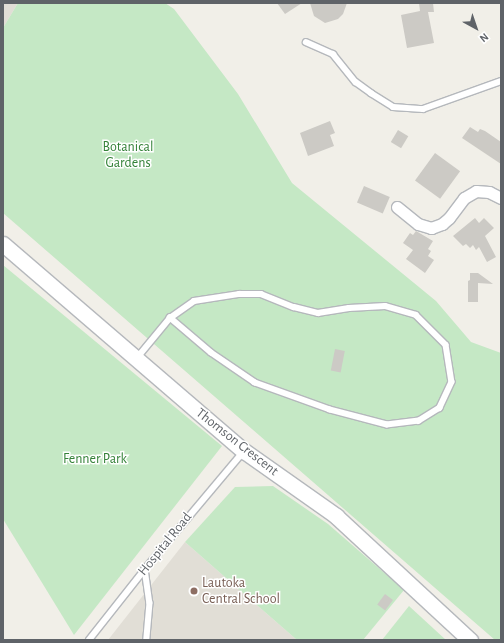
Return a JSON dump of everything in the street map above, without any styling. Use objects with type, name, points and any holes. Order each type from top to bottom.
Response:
[{"type":"main road","name":"Thomson Crescent","points":[[3,244],[244,451],[336,516],[470,640]]},
{"type":"street","points":[[398,207],[418,224],[431,228],[445,221],[464,198],[476,191],[489,192],[501,198]]},
{"type":"lane","points":[[306,42],[333,54],[356,82],[370,93],[394,107],[423,109],[501,81]]},
{"type":"lane","points":[[137,359],[170,318],[194,301],[239,294],[260,294],[294,307],[318,313],[348,308],[385,306],[416,315],[446,345],[452,382],[440,408],[419,421],[387,425],[330,410],[255,383],[211,353],[170,318]]},
{"type":"lane","name":"Hospital Road","points":[[89,640],[145,569],[244,451]]},
{"type":"lane","points":[[145,569],[150,603],[147,640]]},
{"type":"shaded area","points":[[3,3],[18,3],[3,28]]},
{"type":"shaded area","name":"Lautoka Central School","points":[[185,542],[297,640],[108,640]]},
{"type":"green space","name":"Botanical Gardens","points":[[18,3],[165,3],[174,9],[238,94],[292,183],[436,301],[471,342],[501,353],[501,640],[495,640],[3,213],[3,28]]},
{"type":"green space","name":"Fenner Park","points":[[3,265],[222,446],[74,635],[3,519]]},
{"type":"green space","points":[[273,486],[328,524],[404,590],[363,640],[297,640],[185,542],[235,487]]},
{"type":"green space","points":[[409,606],[446,640],[382,640]]},
{"type":"building","points":[[277,3],[302,3],[285,14]]},
{"type":"building","points":[[310,3],[347,3],[343,14],[338,19],[325,23],[314,16]]},
{"type":"building","points":[[419,3],[433,3],[434,12],[428,12],[434,43],[407,48],[401,15],[420,11]]},
{"type":"building","points":[[330,121],[335,133],[330,135],[334,146],[308,156],[300,133]]},
{"type":"building","points":[[470,127],[478,132],[480,129],[485,131],[501,142],[501,164],[462,138]]},
{"type":"building","points":[[398,130],[408,136],[401,148],[391,142]]},
{"type":"building","points":[[435,153],[460,171],[440,199],[415,181]]},
{"type":"building","points":[[364,186],[390,197],[383,214],[357,203]]},
{"type":"building","points":[[475,218],[479,223],[484,218],[494,228],[485,236],[496,257],[487,262],[479,247],[476,250],[473,245],[470,248],[466,244],[463,246],[453,236]]},
{"type":"building","points":[[416,231],[433,241],[428,249],[431,251],[428,256],[434,260],[425,273],[406,259],[413,250],[403,243],[410,233],[413,235]]},
{"type":"building","points":[[470,273],[478,273],[493,284],[478,283],[478,302],[468,302],[468,281],[470,280]]},
{"type":"building","points":[[335,349],[345,351],[341,373],[331,371]]},
{"type":"building","points":[[385,594],[393,600],[385,610],[377,604]]},
{"type":"place","name":"Lautoka Central School","points":[[194,591]]}]
